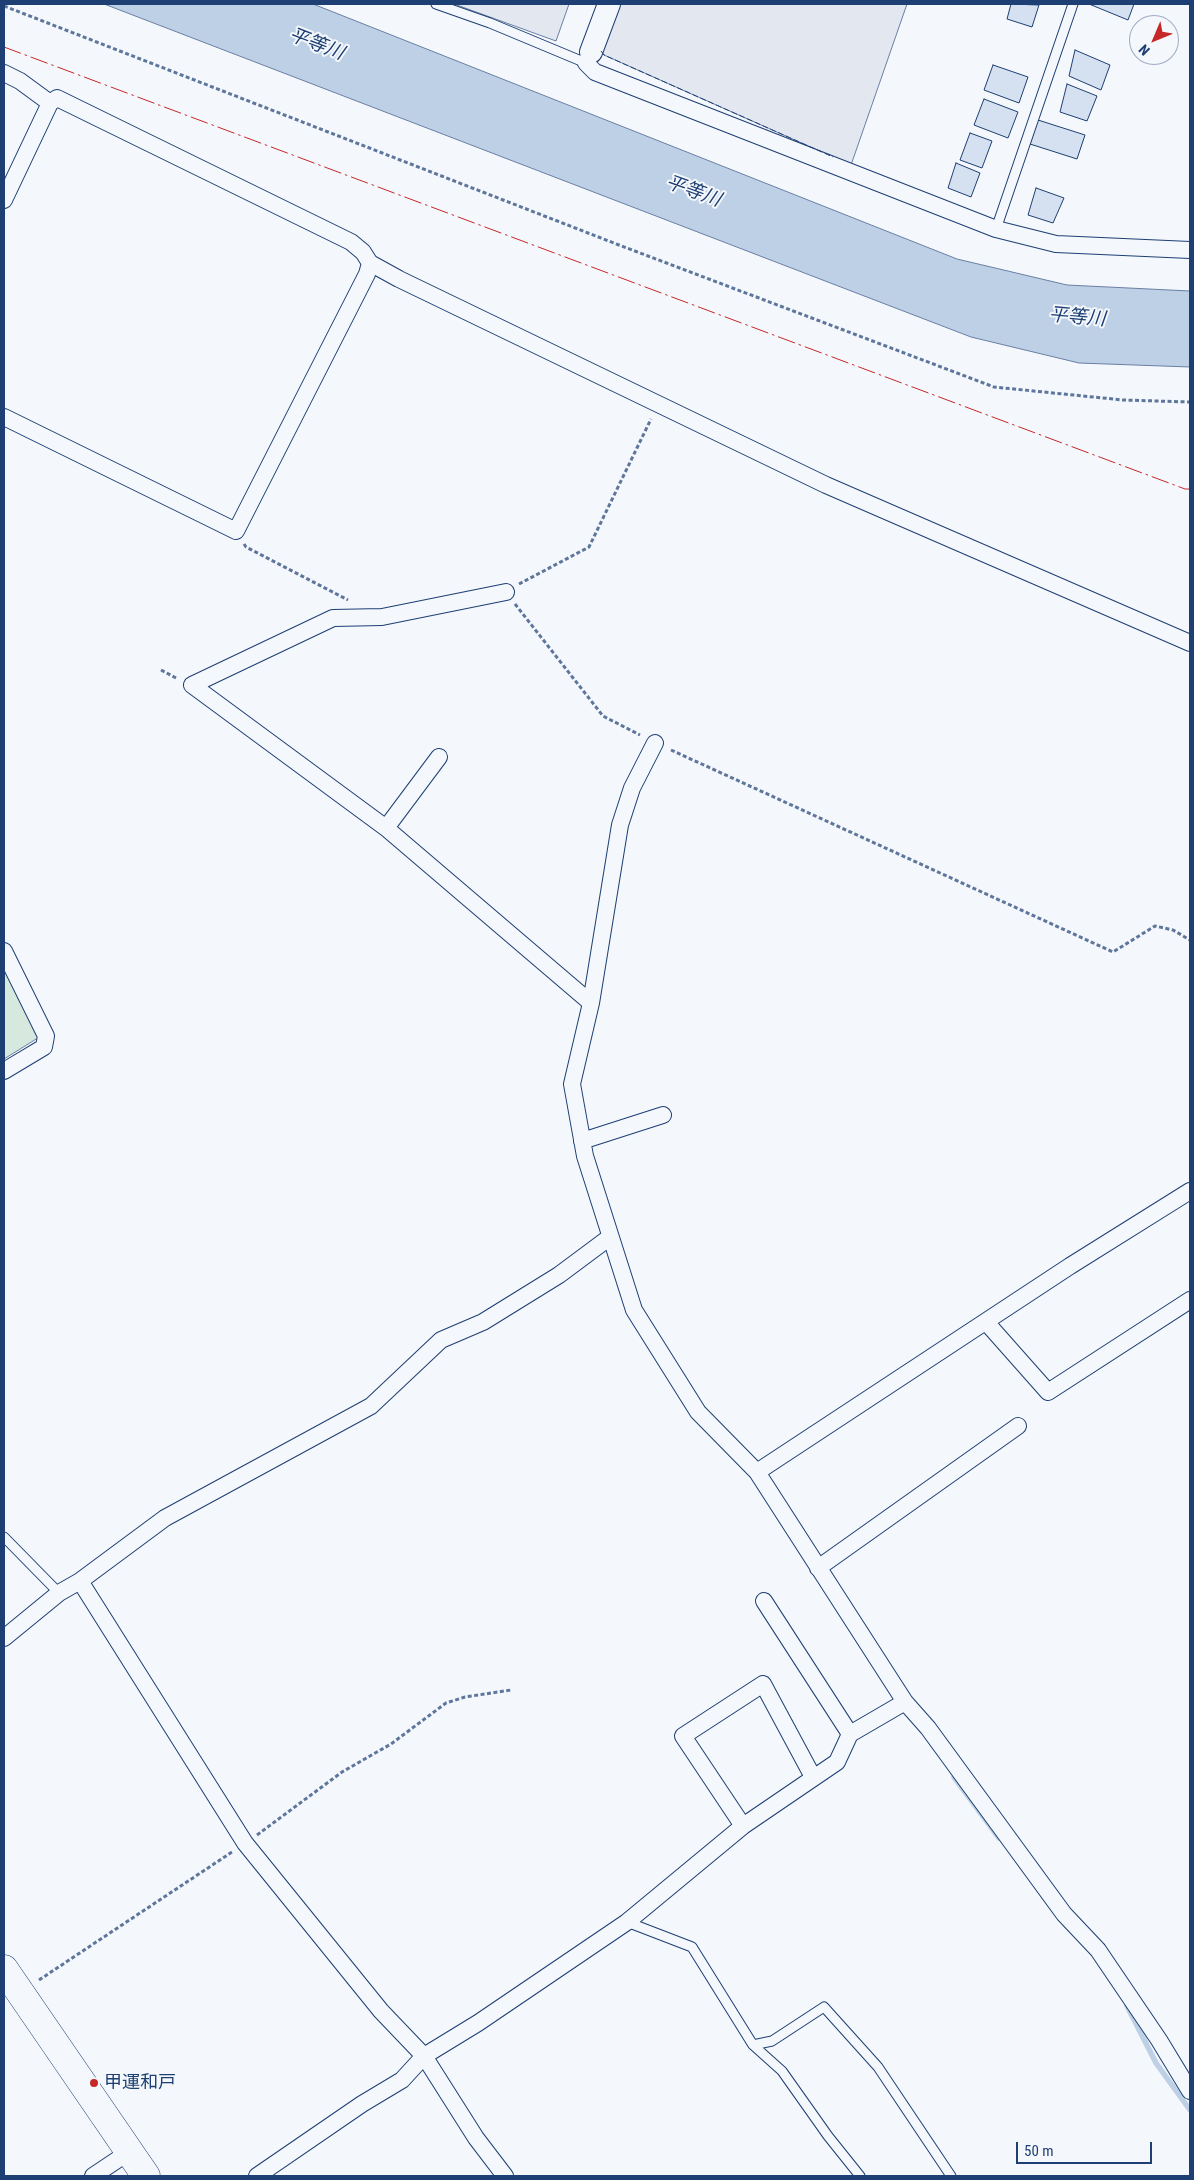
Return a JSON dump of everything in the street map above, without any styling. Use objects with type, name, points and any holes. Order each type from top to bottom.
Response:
[{"type":"highway","points":[[4,1969],[146,2176]]},
{"type":"street","points":[[609,4],[589,57],[595,72],[996,229],[1056,244],[1190,250]]},
{"type":"street","points":[[4,73],[20,81],[50,103]]},
{"type":"street","points":[[4,200],[50,103],[58,98],[351,242],[363,252],[370,263],[406,282],[658,404],[826,484],[1190,643]]},
{"type":"street","points":[[4,417],[236,531],[358,291],[370,263]]},
{"type":"street","points":[[506,592],[382,617],[333,618],[192,685],[386,828],[591,1003]]},
{"type":"street","points":[[655,743],[632,788],[620,825],[591,1003],[572,1084],[582,1141],[634,1310],[698,1412],[757,1472],[905,1702],[934,1735],[1064,1914],[1098,1950],[1159,2040],[1190,2091]]},
{"type":"street","points":[[386,828],[439,757]]},
{"type":"street","points":[[4,951],[46,1036],[44,1047],[4,1071]]},
{"type":"street","points":[[582,1141],[663,1115]]},
{"type":"street","points":[[757,1472],[1070,1266],[1190,1190]]},
{"type":"street","points":[[4,1638],[59,1593],[80,1580],[165,1518],[371,1406],[441,1340],[483,1322],[559,1275],[610,1236]]},
{"type":"street","points":[[986,1322],[1048,1392],[1190,1300]]},
{"type":"street","points":[[818,1568],[1018,1426]]},
{"type":"street","points":[[80,1580],[245,1843],[381,2011],[424,2056],[502,2175]]},
{"type":"street","points":[[764,1601],[850,1734]]},
{"type":"street","points":[[743,1826],[683,1736],[763,1684],[813,1777]]},
{"type":"street","points":[[257,2176],[362,2104],[402,2080],[424,2056],[478,2023],[627,1922],[743,1826],[837,1762],[850,1734],[905,1702]]},
{"type":"street","points":[[93,2176],[129,2152]]},
{"type":"lane","points":[[436,4],[589,57]]},
{"type":"lane","points":[[996,229],[1073,4]]},
{"type":"lane","points":[[4,1537],[59,1593]]},
{"type":"lane","points":[[627,1922],[692,1947],[753,2045],[782,2071],[828,2136],[860,2176]]},
{"type":"lane","points":[[753,2045],[772,2041],[824,2007],[878,2067],[951,2176]]},
{"type":"path","points":[[4,6],[994,387],[1123,400],[1190,402]]},
{"type":"path","points":[[658,404],[589,547],[506,592],[603,716],[655,743],[1113,952],[1155,926],[1173,930],[1190,940]]},
{"type":"path","points":[[236,531],[246,547],[382,617]]},
{"type":"path","points":[[20,1993],[245,1843],[342,1772],[391,1744],[446,1703],[465,1697],[511,1690]]},
{"type":"shaded area","points":[[454,4],[569,4],[556,41]]},
{"type":"shaded area","points":[[613,4],[907,4],[851,165],[604,55],[597,47]]},
{"type":"shaded area","points":[[4,964],[41,1036],[4,1059]]},
{"type":"water","name":"平等川","points":[[104,4],[313,4],[957,259],[1067,285],[1190,291],[1190,367],[1079,363],[971,337]]},
{"type":"building","points":[[1011,4],[1039,5],[1032,27],[1007,19]]},
{"type":"building","points":[[1089,4],[1134,4],[1128,20]]},
{"type":"building","points":[[1075,50],[1110,65],[1101,90],[1069,76]]},
{"type":"building","points":[[993,65],[1028,77],[1019,103],[984,90]]},
{"type":"building","points":[[1067,84],[1097,96],[1087,121],[1060,112]]},
{"type":"building","points":[[984,99],[1018,112],[1008,138],[974,125]]},
{"type":"building","points":[[1038,120],[1085,135],[1077,159],[1030,144]]},
{"type":"building","points":[[970,133],[992,141],[982,168],[960,160]]},
{"type":"building","points":[[956,163],[980,173],[971,197],[948,188]]},
{"type":"building","points":[[1036,188],[1064,198],[1053,223],[1028,215]]},
{"type":"waterway","points":[[954,1777],[999,1838]]},
{"type":"waterway","points":[[1127,2006],[1156,2063],[1190,2110]]},
{"type":"fence","points":[[601,51],[604,55],[833,157]]},
{"type":"power","points":[[4,47],[1185,489],[1190,489]]},
{"type":"place","name":"甲運和戸","points":[[94,2083]]}]
